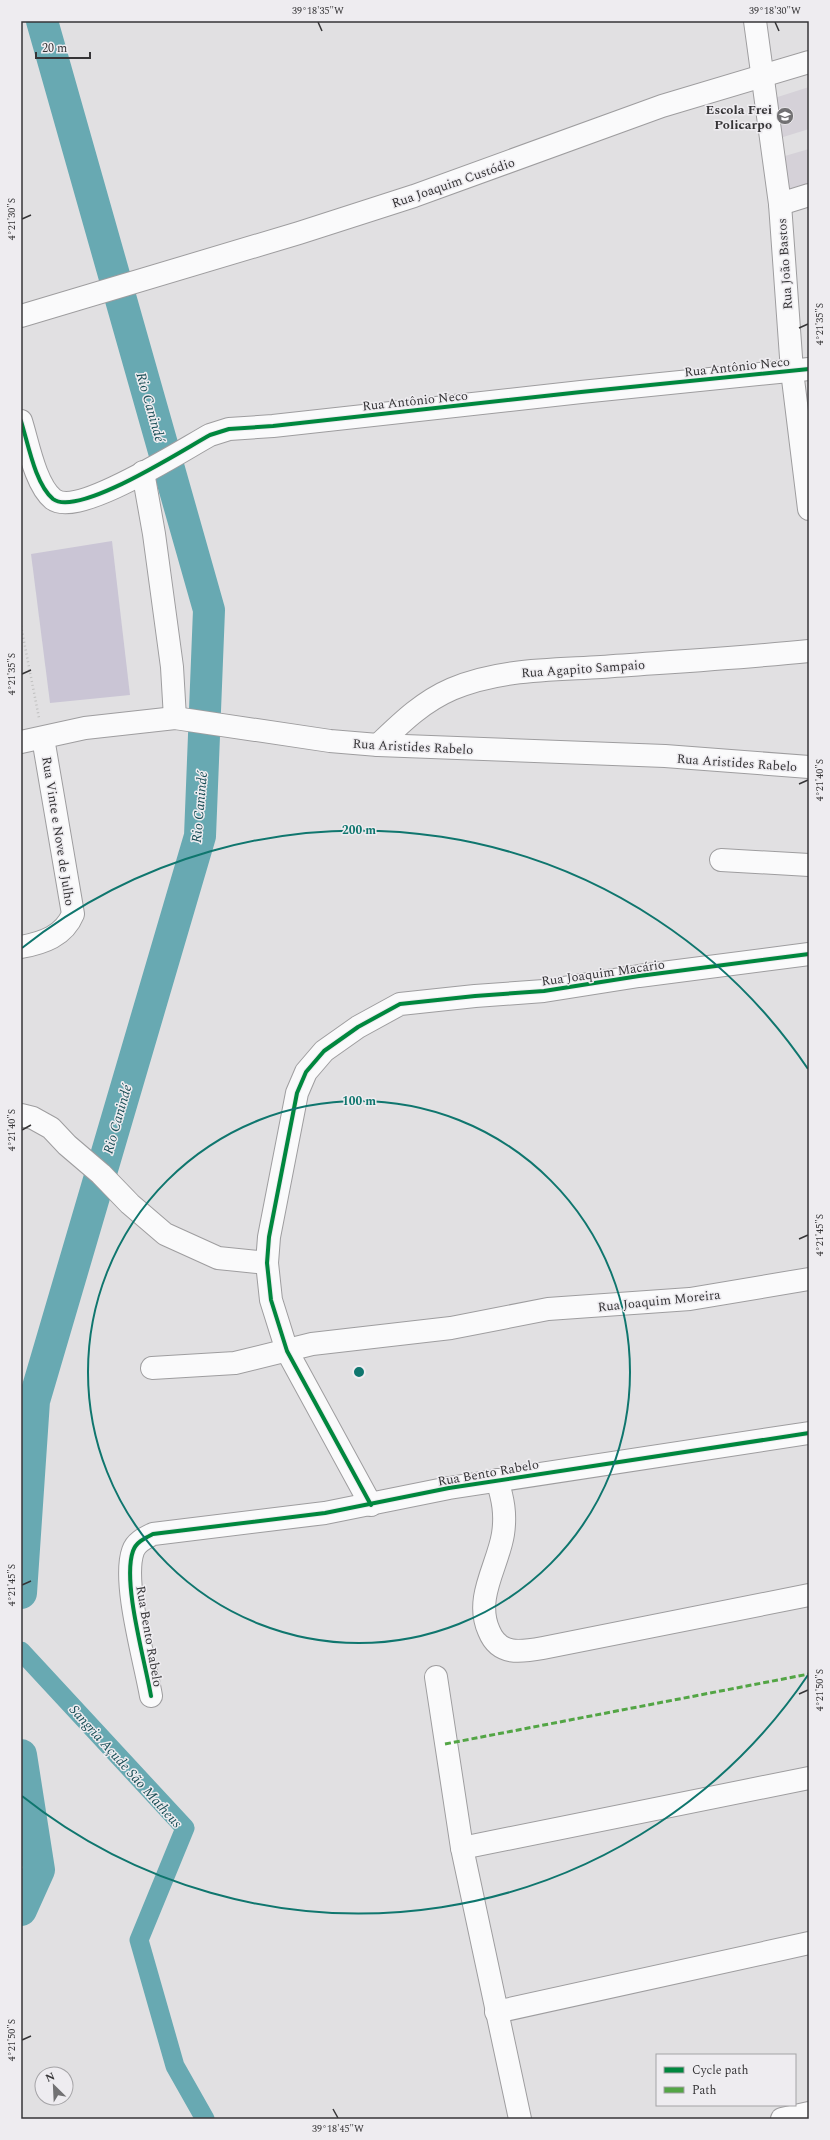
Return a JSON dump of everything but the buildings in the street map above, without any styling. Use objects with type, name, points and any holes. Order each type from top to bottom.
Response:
[{"type":"street","name":"Rua João Bastos","points":[[755,21],[780,204],[800,370],[809,508]]},
{"type":"street","name":"Rua Joaquim Custódio","points":[[21,316],[299,233],[414,196],[662,106],[809,62]]},
{"type":"street","points":[[780,204],[809,195]]},
{"type":"street","name":"Rua Antônio Neco","points":[[21,421],[44,489],[55,500],[71,503],[95,496],[203,439],[229,429],[800,370]]},
{"type":"street","points":[[148,469],[154,534],[172,667],[184,719]]},
{"type":"street","name":"Rua Agapito Sampaio","points":[[378,745],[429,700],[453,689],[504,674],[730,659],[809,651]]},
{"type":"street","name":"Rua Aristides Rabelo","points":[[21,742],[86,728],[184,719],[330,741],[378,745],[456,750],[528,750],[658,756],[809,768]]},
{"type":"street","name":"Rua Vinte e Nove de Julho","points":[[21,947],[48,940],[58,935],[69,924],[72,914],[43,738]]},
{"type":"street","points":[[721,860],[809,865]]},
{"type":"street","name":"Rua Joaquim Macário","points":[[267,1262],[269,1237],[297,1093],[306,1072],[330,1047],[364,1023],[400,1004],[474,996],[544,991],[638,976],[809,954]]},
{"type":"street","points":[[21,1115],[33,1118],[51,1128],[67,1145],[101,1174],[130,1204],[165,1234],[218,1258],[267,1262],[271,1300],[286,1351],[371,1505]]},
{"type":"street","name":"Rua Joaquim Moreira","points":[[152,1368],[235,1363],[312,1344],[452,1328],[548,1309],[690,1299],[809,1279]]},
{"type":"street","name":"Rua Bento Rabelo","points":[[151,1696],[131,1594],[129,1568],[133,1550],[140,1541],[153,1534],[325,1513],[497,1480],[809,1433]]},
{"type":"street","points":[[497,1480],[505,1511],[504,1524],[499,1550],[489,1580],[484,1609],[485,1620],[492,1638],[497,1645],[506,1650],[522,1651],[543,1648],[809,1595]]},
{"type":"street","points":[[436,1677],[462,1848],[520,2119]]},
{"type":"street","points":[[462,1848],[809,1778]]},
{"type":"street","points":[[496,2012],[809,1943]]},
{"type":"street","points":[[782,2119],[809,2113]]},
{"type":"path","points":[[21,626],[43,738]]},
{"type":"shaded area","name":"Escola Frei Policarpo","points":[[809,87],[809,129],[764,143],[759,103]]},
{"type":"shaded area","name":"Escola Frei Policarpo","points":[[809,149],[809,186],[774,196],[764,162]]},
{"type":"waterway","name":"Rio Canindé","points":[[21,1593],[34,1401],[200,836],[209,610],[42,21]]},
{"type":"waterway","name":"Sangria Açude São Matheus","points":[[21,1651],[185,1828],[139,1940],[175,2066],[205,2119]]},
{"type":"waterway","name":"Rio Canindé","points":[[21,1755],[39,1870],[21,1910]]},
{"type":"marked path","points":[[445,1744],[809,1674]]},
{"type":"cycle path","points":[[21,421],[33,463],[41,484],[53,499],[66,502],[84,499],[107,491],[210,435],[229,429],[273,426],[581,392],[809,369]]},
{"type":"cycle path","points":[[371,1505],[287,1351],[271,1300],[267,1263],[269,1237],[297,1093],[306,1072],[324,1051],[358,1027],[400,1004],[475,996],[544,991],[639,976],[809,954]]},
{"type":"cycle path","points":[[151,1696],[132,1601],[130,1565],[136,1545],[153,1534],[325,1513],[449,1488],[809,1433]]},
{"type":"place","name":"Escola Frei Policarpo","points":[[785,116]]}]
